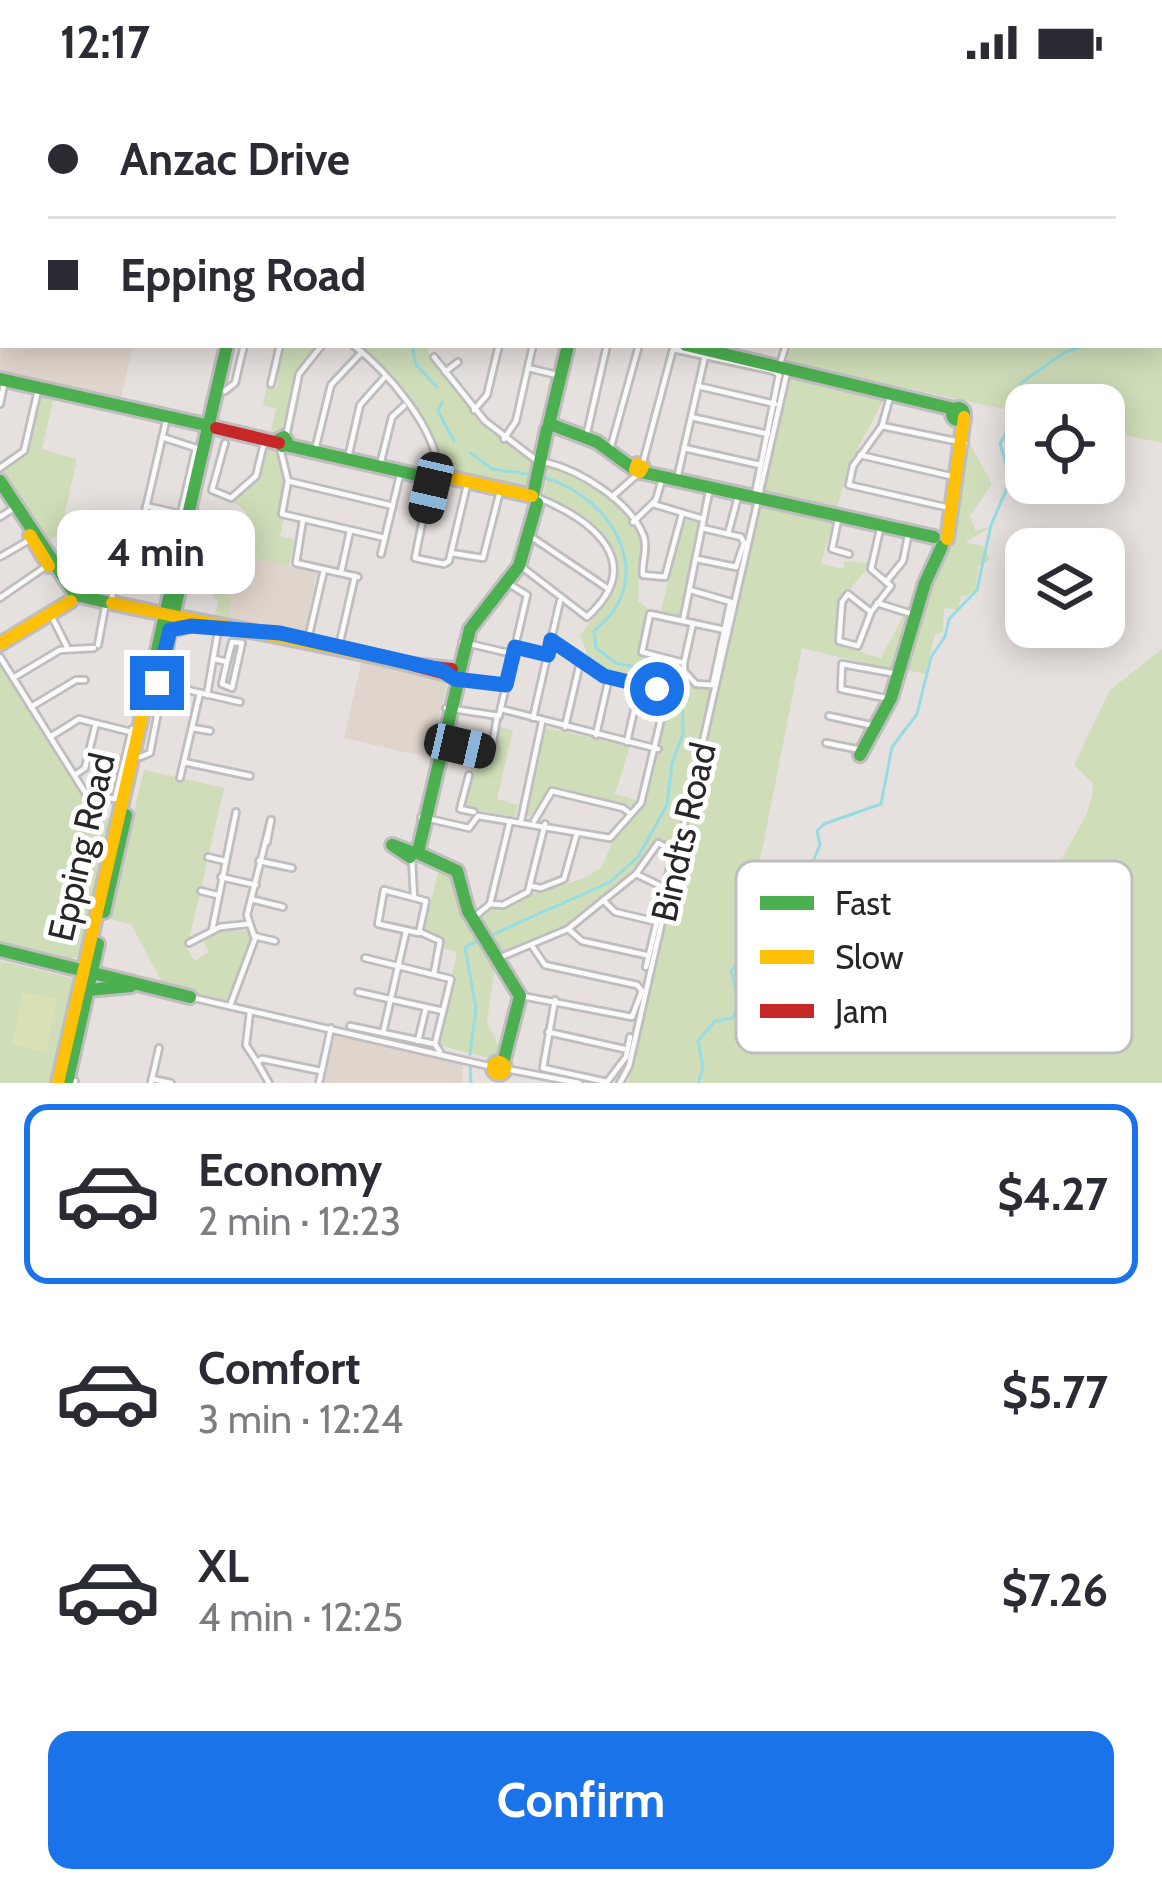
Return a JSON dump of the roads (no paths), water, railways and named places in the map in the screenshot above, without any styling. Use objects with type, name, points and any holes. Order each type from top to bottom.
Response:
[{"type":"street","name":"Epping Road","points":[[87,973],[140,758],[167,622],[191,537],[211,425],[235,348]]},
{"type":"street","name":"Epping Road","points":[[69,1083],[87,973],[204,450],[235,348]]},
{"type":"street","points":[[271,384],[279,348]]},
{"type":"street","points":[[225,443],[212,490],[231,499],[256,476],[281,441],[299,374],[320,348]]},
{"type":"street","points":[[357,348],[386,377],[438,453],[415,558],[447,565],[467,485]]},
{"type":"street","points":[[474,410],[488,395],[498,348]]},
{"type":"street","points":[[504,439],[516,421],[532,348]]},
{"type":"street","points":[[414,897],[415,857],[463,643],[518,565],[569,348]]},
{"type":"street","points":[[586,437],[606,348]]},
{"type":"street","points":[[610,450],[638,348]]},
{"type":"street","points":[[698,348],[963,412]]},
{"type":"street","name":"Bindts Road","points":[[620,1083],[629,1066],[785,348]]},
{"type":"street","points":[[653,504],[643,469],[670,353],[675,349],[780,368],[963,412]]},
{"type":"street","points":[[316,449],[332,385],[362,352]]},
{"type":"street","points":[[684,448],[706,356]]},
{"type":"street","points":[[434,357],[474,410],[504,439],[542,465],[582,473],[611,498],[634,523],[645,544],[641,574],[663,579],[682,514]]},
{"type":"street","points":[[445,372],[458,362]]},
{"type":"street","points":[[528,368],[563,376]]},
{"type":"street","points":[[728,534],[762,466],[780,368]]},
{"type":"street","points":[[348,456],[362,401],[386,377]]},
{"type":"street","points":[[0,404],[2,378],[500,491]]},
{"type":"street","points":[[698,386],[776,404]]},
{"type":"street","points":[[0,468],[24,452],[43,387]]},
{"type":"street","points":[[890,395],[882,426],[860,455],[850,486],[952,508]]},
{"type":"street","points":[[381,464],[392,417],[406,405]]},
{"type":"street","points":[[826,743],[861,753],[870,725],[890,700],[952,508],[963,412]]},
{"type":"street","points":[[135,553],[166,416]]},
{"type":"street","points":[[692,417],[769,435]]},
{"type":"street","points":[[882,426],[963,443]]},
{"type":"street","points":[[554,428],[586,437],[643,469],[909,531],[939,543]]},
{"type":"street","points":[[13,678],[67,649],[96,646],[121,553],[169,559],[196,448],[162,437]]},
{"type":"street","points":[[281,441],[288,482],[281,512],[385,538]]},
{"type":"street","points":[[611,498],[643,469],[684,448],[762,466]]},
{"type":"street","points":[[860,455],[958,477]]},
{"type":"street","points":[[381,464],[536,497],[581,517],[607,544],[613,560],[608,588],[589,617],[560,602],[518,565]]},
{"type":"street","points":[[382,554],[401,470]]},
{"type":"street","points":[[288,482],[393,506]]},
{"type":"street","points":[[683,620],[710,487]]},
{"type":"street","points":[[451,553],[483,558],[500,491]]},
{"type":"street","points":[[0,517],[5,494]]},
{"type":"street","points":[[5,494],[72,597]]},
{"type":"street","points":[[5,494],[53,569]]},
{"type":"street","points":[[653,504],[704,519]]},
{"type":"street","points":[[634,523],[653,504]]},
{"type":"street","points":[[146,506],[181,514]]},
{"type":"street","points":[[839,515],[832,550],[849,554]]},
{"type":"street","points":[[304,520],[295,562],[357,577],[340,646]]},
{"type":"street","points":[[871,612],[848,594],[842,602],[839,641],[858,646],[871,612],[891,586],[871,569],[881,525]]},
{"type":"street","points":[[697,559],[736,567],[744,541],[702,528]]},
{"type":"street","points":[[341,573],[350,531]]},
{"type":"street","points":[[886,582],[903,561],[909,531]]},
{"type":"street","points":[[526,536],[545,542],[608,588]]},
{"type":"street","points":[[0,557],[32,539]]},
{"type":"street","points":[[82,577],[87,555]]},
{"type":"street","points":[[0,598],[72,563],[109,603]]},
{"type":"street","points":[[308,639],[324,570]]},
{"type":"street","points":[[440,742],[490,752],[527,592],[506,581]]},
{"type":"street","points":[[690,590],[729,599],[711,686],[696,684],[684,671],[693,623]]},
{"type":"street","points":[[0,642],[72,597],[109,603],[167,622],[280,633],[506,685]]},
{"type":"street","points":[[532,718],[560,602]]},
{"type":"street","points":[[877,603],[914,615]]},
{"type":"street","points":[[49,611],[67,649]]},
{"type":"street","points":[[684,663],[640,649],[649,615],[724,630]]},
{"type":"street","name":"Epping Road","points":[[140,758],[149,754],[173,651],[167,622]]},
{"type":"street","points":[[180,778],[220,627]]},
{"type":"street","points":[[423,818],[469,828],[478,816],[534,821],[608,838],[640,803],[669,697],[640,684],[609,678],[551,640]]},
{"type":"street","points":[[232,642],[241,642],[231,688],[222,684],[226,662],[232,642]]},
{"type":"street","points":[[463,643],[548,655]]},
{"type":"street","points":[[0,657],[86,794],[114,800],[131,730],[83,718],[50,736]]},
{"type":"street","points":[[215,659],[226,662]]},
{"type":"street","points":[[565,728],[580,663]]},
{"type":"street","points":[[890,700],[841,689],[842,664],[897,674]]},
{"type":"street","points":[[596,735],[609,678]]},
{"type":"street","points":[[32,707],[73,681],[86,680]]},
{"type":"street","points":[[627,742],[640,684]]},
{"type":"street","points":[[166,686],[240,702]]},
{"type":"street","points":[[448,709],[497,718]]},
{"type":"street","points":[[501,709],[658,749]]},
{"type":"street","points":[[829,716],[870,725]]},
{"type":"street","points":[[520,821],[542,722]]},
{"type":"street","points":[[75,775],[85,768],[96,723]]},
{"type":"street","points":[[192,728],[210,731]]},
{"type":"street","points":[[184,762],[250,776]]},
{"type":"street","points":[[469,775],[460,808],[473,812]]},
{"type":"street","points":[[534,821],[552,791],[621,807],[631,814]]},
{"type":"street","points":[[212,930],[236,812]]},
{"type":"street","points":[[261,861],[271,820],[248,924],[256,936],[274,940]]},
{"type":"street","points":[[475,924],[490,904],[509,821]]},
{"type":"street","points":[[490,904],[502,906],[522,897],[530,886],[544,824]]},
{"type":"street","points":[[530,886],[541,888],[564,879],[577,831]]},
{"type":"street","points":[[497,960],[568,929],[636,874],[656,844],[674,848],[631,1034],[607,1082],[541,1065],[528,1072]]},
{"type":"street","points":[[392,847],[457,871],[475,924],[518,996],[499,1067]]},
{"type":"street","points":[[208,857],[225,861]]},
{"type":"street","points":[[261,861],[292,868]]},
{"type":"street","points":[[636,874],[665,888]]},
{"type":"street","points":[[221,877],[255,885]]},
{"type":"street","points":[[420,932],[427,903],[384,890],[377,923],[439,940],[434,974]]},
{"type":"street","points":[[201,892],[217,895]]},
{"type":"street","points":[[252,900],[283,907]]},
{"type":"street","points":[[603,900],[614,912],[658,922]]},
{"type":"street","points":[[189,943],[212,930],[248,924]]},
{"type":"street","points":[[568,929],[582,940],[648,954]]},
{"type":"street","points":[[383,1033],[406,932]]},
{"type":"street","points":[[230,1006],[256,936]]},
{"type":"street","points":[[532,946],[544,965],[641,987]]},
{"type":"street","points":[[0,953],[331,1028],[435,1044]]},
{"type":"street","points":[[0,953],[70,962],[87,973],[147,988]]},
{"type":"street","points":[[365,958],[452,979],[435,1044],[440,1052]]},
{"type":"street","points":[[358,992],[443,1011]]},
{"type":"street","points":[[518,996],[634,1016]]},
{"type":"street","points":[[541,1065],[555,1000]]},
{"type":"street","points":[[418,1041],[426,1008]]},
{"type":"street","points":[[249,1010],[246,1045],[269,1083]]},
{"type":"street","points":[[251,1018],[258,1012]]},
{"type":"street","points":[[319,1083],[331,1028]]},
{"type":"street","points":[[350,1028],[579,1083]]},
{"type":"street","points":[[548,1032],[626,1051]]},
{"type":"street","points":[[159,1048],[152,1081],[171,1083]]},
{"type":"street","points":[[257,1062],[264,1058],[321,1071]]},
{"type":"waterway","points":[[413,348],[416,365],[437,387]]},
{"type":"waterway","points":[[813,861],[820,845],[817,831],[824,824],[881,804],[892,747],[917,714],[931,657],[945,637],[949,619],[977,590],[991,525],[1011,479],[1000,444],[1014,418],[1021,383],[1065,352],[1079,348]]},
{"type":"waterway","points":[[442,402],[438,411],[454,441]]},
{"type":"waterway","points":[[471,453],[492,469],[533,475]]},
{"type":"waterway","points":[[470,1054],[476,1009],[465,947],[610,882],[638,857],[667,805],[672,763],[683,734],[682,683],[667,673],[616,663],[596,648],[594,631],[614,610],[624,588],[626,564],[620,542],[590,502],[542,477]]},
{"type":"waterway","points":[[736,965],[731,971],[736,991]]},
{"type":"waterway","points":[[698,1083],[703,1068],[698,1041],[715,1021],[733,1018],[736,1010]]},
{"type":"waterway","points":[[470,1064],[471,1083]]}]
